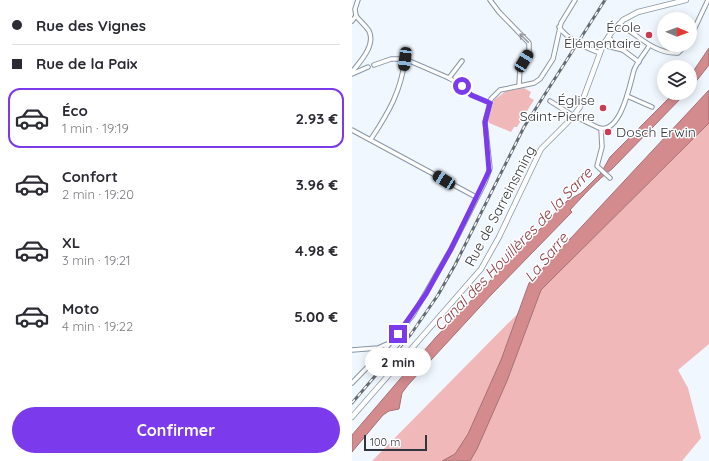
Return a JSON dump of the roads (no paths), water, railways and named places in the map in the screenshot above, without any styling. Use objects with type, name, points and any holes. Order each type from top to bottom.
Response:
[{"type":"street","points":[[352,73],[367,52],[370,42],[369,32],[356,16],[355,9],[358,0]]},
{"type":"street","points":[[490,0],[498,12],[529,43],[529,53],[520,68],[518,86]]},
{"type":"street","name":"Rue de Sarreinsming","points":[[352,417],[476,276],[495,244],[541,149],[574,115],[582,103],[603,45],[608,37],[619,24],[629,16],[642,10],[686,0]]},
{"type":"street","points":[[697,23],[708,0]]},
{"type":"street","points":[[352,383],[404,327],[421,303],[451,249],[490,168],[485,122],[490,103],[497,92],[534,83],[540,79],[553,60],[559,27],[564,16],[576,1]]},
{"type":"street","points":[[352,22],[356,16]]},
{"type":"street","points":[[619,24],[650,46],[657,48]]},
{"type":"street","points":[[559,27],[568,36],[586,48],[600,53]]},
{"type":"street","points":[[558,35],[568,36]]},
{"type":"street","points":[[608,37],[639,62]]},
{"type":"street","points":[[603,45],[623,50]]},
{"type":"street","points":[[550,101],[601,129],[611,125],[616,119],[627,96],[635,68],[650,46]]},
{"type":"street","points":[[669,52],[679,52]]},
{"type":"street","points":[[374,64],[391,59],[405,59],[449,78],[462,86],[471,95],[490,103]]},
{"type":"street","points":[[371,139],[395,101],[403,77],[405,59]]},
{"type":"street","points":[[449,78],[462,61]]},
{"type":"street","points":[[352,73],[368,67]]},
{"type":"street","points":[[627,96],[652,107]]},
{"type":"street","points":[[601,129],[602,147],[598,167],[609,178]]},
{"type":"street","points":[[352,130],[476,197]]},
{"type":"street","points":[[352,350],[378,348],[388,344]]},
{"type":"railway","points":[[352,403],[411,334],[438,295],[455,265],[524,127],[605,0]]},
{"type":"place","name":"École Élémentaire","points":[[649,35]]},
{"type":"place","name":"Église Saint-Pierre","points":[[603,108]]},
{"type":"place","name":"Dosch Erwin","points":[[608,132]]},
{"type":"water label","name":"Canal des Houillères de la Sarre","points":[[513,249]]},
{"type":"water label","name":"La Sarre","points":[[546,257]]}]
